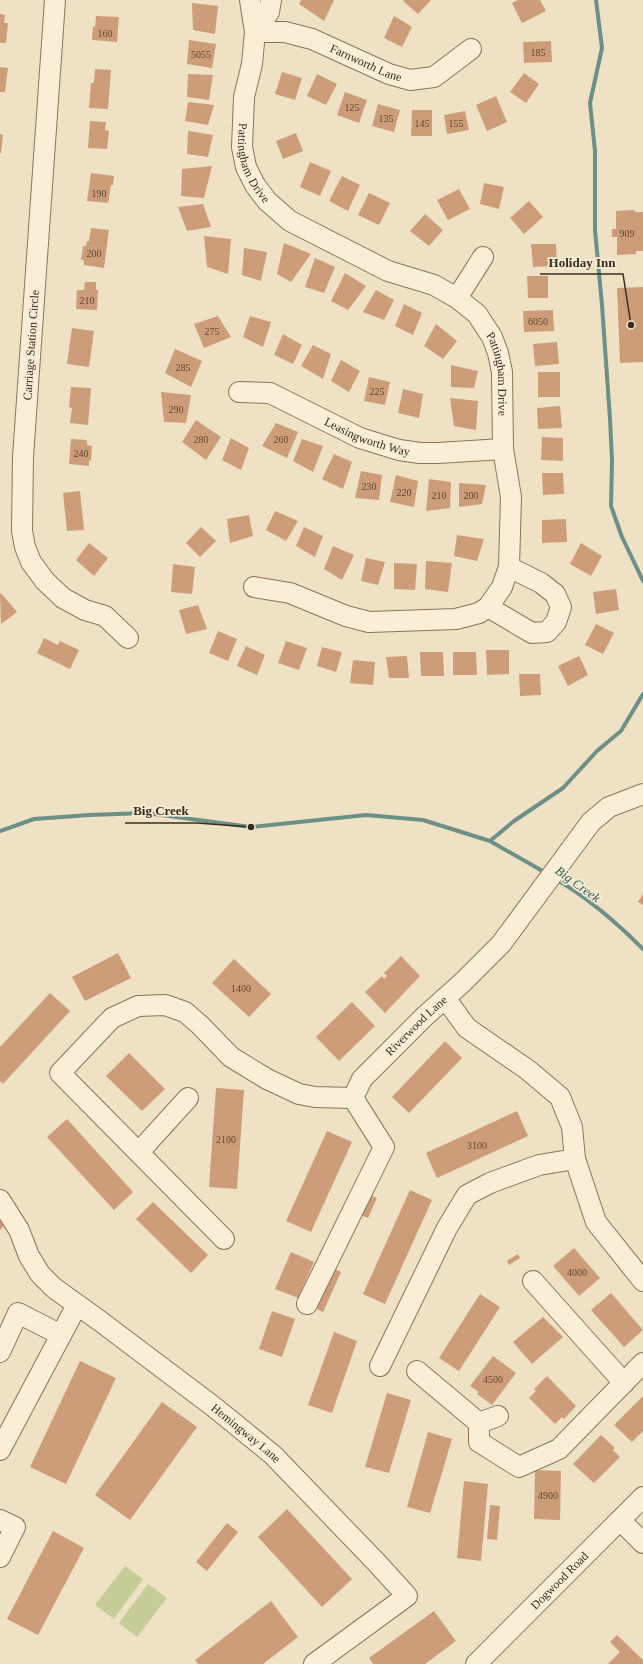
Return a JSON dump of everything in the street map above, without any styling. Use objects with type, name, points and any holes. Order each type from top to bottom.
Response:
[{"type":"street","name":"Carriage Station Circle","points":[[55,0],[23,457],[22,531],[24,547],[31,562],[45,581],[63,598],[85,610],[105,616],[128,638]]},
{"type":"street","name":"Pattingham Drive","points":[[250,0],[255,32],[252,64],[244,97],[242,147],[246,167],[255,185],[267,201],[290,221],[388,271],[434,286],[457,298],[477,314],[492,337],[498,352],[502,372],[503,449],[511,497],[509,567],[502,587],[488,607]]},
{"type":"street","name":"Pattingham Drive","points":[[255,32],[269,12],[271,0]]},
{"type":"street","name":"Farnworth Lane","points":[[255,32],[284,32],[312,39],[389,74],[410,80],[434,77],[471,49]]},
{"type":"street","points":[[457,298],[483,256]]},
{"type":"street","name":"Leasingworth Way","points":[[239,392],[270,393],[360,438],[399,450],[420,453],[438,453],[503,449]]},
{"type":"street","points":[[254,587],[290,593],[346,616],[369,622],[456,619],[479,613],[488,607],[532,634],[547,632],[556,622],[561,607],[555,594],[541,583],[509,567]]},
{"type":"street","name":"Riverwood Lane","points":[[353,1098],[362,1079],[501,944],[591,822],[609,807],[643,794]]},
{"type":"street","points":[[444,998],[466,1028],[528,1070],[560,1098],[572,1127],[575,1159],[596,1222],[643,1281]]},
{"type":"street","points":[[224,1238],[60,1073],[112,1018],[138,1006],[166,1005],[185,1012],[231,1057],[267,1079],[299,1094],[315,1097],[353,1098],[384,1146],[328,1264],[307,1304]]},
{"type":"street","points":[[139,1152],[188,1098]]},
{"type":"street","points":[[380,1366],[447,1228],[467,1195],[490,1183],[539,1165],[575,1159]]},
{"type":"street","name":"Hemingway Lane","points":[[0,1200],[19,1230],[29,1256],[40,1274],[54,1288],[214,1407],[273,1456],[407,1596],[314,1664]]},
{"type":"street","points":[[534,1281],[624,1383]]},
{"type":"street","points":[[0,1450],[77,1306]]},
{"type":"street","points":[[0,1352],[18,1313],[61,1335]]},
{"type":"street","points":[[417,1371],[478,1423],[479,1442],[519,1467],[538,1450],[559,1449],[643,1363]]},
{"type":"street","points":[[478,1423],[498,1416]]},
{"type":"street","name":"Dogwood Road","points":[[476,1664],[643,1496]]},
{"type":"street","points":[[0,1520],[15,1527],[0,1557]]},
{"type":"street","points":[[620,1520],[643,1543]]},
{"type":"green space","points":[[125,1566],[143,1579],[114,1619],[95,1605]]},
{"type":"green space","points":[[148,1584],[167,1598],[137,1637],[119,1623]]},
{"type":"building","points":[[301,0],[334,0],[324,21],[299,4]]},
{"type":"building","points":[[431,0],[418,14],[403,1]]},
{"type":"building","points":[[518,0],[540,0],[546,11],[522,23],[512,3]]},
{"type":"building","points":[[192,3],[218,6],[215,34],[193,30]]},
{"type":"building","points":[[0,14],[5,15],[4,23],[8,23],[6,43],[0,43]]},
{"type":"building","points":[[96,16],[119,17],[117,42],[92,40],[93,26],[95,27]]},
{"type":"building","points":[[394,16],[412,27],[402,47],[384,38]]},
{"type":"building","points":[[189,40],[216,44],[212,68],[187,64]]},
{"type":"building","points":[[551,41],[552,62],[524,63],[523,42]]},
{"type":"building","points":[[0,67],[8,68],[5,92],[0,92]]},
{"type":"building","points":[[95,69],[111,70],[108,109],[89,108],[91,83],[94,83]]},
{"type":"building","points":[[282,72],[302,78],[295,100],[275,94]]},
{"type":"building","points":[[524,73],[539,84],[526,103],[510,92]]},
{"type":"building","points":[[188,74],[213,75],[209,100],[187,97]]},
{"type":"building","points":[[317,74],[337,84],[326,105],[307,96]]},
{"type":"building","points":[[345,92],[367,100],[359,123],[337,115]]},
{"type":"building","points":[[496,96],[507,122],[487,131],[476,105]]},
{"type":"building","points":[[188,102],[214,105],[208,125],[185,121]]},
{"type":"building","points":[[378,104],[400,110],[394,132],[372,126]]},
{"type":"building","points":[[412,110],[432,110],[432,136],[411,136]]},
{"type":"building","points":[[465,111],[469,130],[447,134],[444,115]]},
{"type":"building","points":[[90,121],[106,122],[105,130],[109,131],[107,149],[88,148]]},
{"type":"building","points":[[188,131],[213,135],[208,157],[187,154]]},
{"type":"building","points":[[296,133],[303,151],[283,159],[276,141]]},
{"type":"building","points":[[0,134],[3,135],[1,153],[0,153]]},
{"type":"building","points":[[310,162],[331,171],[320,196],[300,187]]},
{"type":"building","points":[[212,166],[204,198],[181,196],[182,169]]},
{"type":"building","points":[[91,173],[114,176],[108,203],[87,201]]},
{"type":"building","points":[[342,176],[360,185],[348,211],[329,201]]},
{"type":"building","points":[[484,183],[504,187],[499,209],[480,204]]},
{"type":"building","points":[[459,189],[470,209],[448,220],[437,200]]},
{"type":"building","points":[[369,193],[390,203],[379,225],[358,215]]},
{"type":"building","points":[[529,201],[543,217],[524,234],[510,218]]},
{"type":"building","points":[[203,204],[211,227],[187,231],[178,207]]},
{"type":"building","points":[[634,210],[635,212],[643,212],[643,251],[636,251],[636,254],[617,255],[617,237],[612,237],[612,229],[616,229],[616,211]]},
{"type":"building","points":[[425,214],[443,230],[429,246],[410,231]]},
{"type":"building","points":[[91,228],[109,230],[104,268],[84,265],[84,260],[81,260],[83,246],[86,246],[87,241],[89,241]]},
{"type":"building","points":[[204,236],[231,239],[228,274],[207,267]]},
{"type":"building","points":[[284,243],[311,254],[291,282],[277,274]]},
{"type":"building","points":[[531,244],[556,244],[557,266],[533,267]]},
{"type":"building","points":[[244,248],[267,252],[261,281],[242,275]]},
{"type":"building","points":[[315,258],[335,267],[324,293],[305,287]]},
{"type":"building","points":[[345,273],[366,286],[348,310],[331,301]]},
{"type":"building","points":[[527,276],[548,276],[548,298],[528,298]]},
{"type":"building","points":[[85,282],[96,282],[96,290],[98,290],[97,310],[76,309],[77,290],[84,290]]},
{"type":"building","points":[[643,287],[643,362],[620,363],[617,288]]},
{"type":"building","points":[[376,290],[394,300],[384,320],[363,312]]},
{"type":"building","points":[[404,304],[422,313],[413,335],[395,326]]},
{"type":"building","points":[[553,310],[554,331],[524,332],[523,311]]},
{"type":"building","points":[[218,316],[231,337],[204,348],[194,324]]},
{"type":"building","points":[[250,316],[271,322],[263,347],[243,337]]},
{"type":"building","points":[[436,324],[457,341],[443,359],[424,346]]},
{"type":"building","points":[[72,328],[94,331],[89,367],[67,364]]},
{"type":"building","points":[[283,334],[302,345],[293,364],[274,355]]},
{"type":"building","points":[[557,342],[559,364],[535,366],[533,344]]},
{"type":"building","points":[[313,345],[331,354],[323,379],[301,366]]},
{"type":"building","points":[[175,349],[202,361],[191,387],[165,373]]},
{"type":"building","points":[[341,360],[360,371],[349,392],[331,381]]},
{"type":"building","points":[[451,365],[478,371],[474,388],[451,387]]},
{"type":"building","points":[[538,372],[560,372],[560,397],[538,397]]},
{"type":"building","points":[[369,377],[390,382],[385,405],[364,401]]},
{"type":"building","points":[[71,387],[91,388],[88,425],[70,423],[72,408],[69,407]]},
{"type":"building","points":[[403,389],[423,394],[419,418],[398,413]]},
{"type":"building","points":[[161,392],[191,395],[186,423],[164,422]]},
{"type":"building","points":[[450,398],[478,401],[476,430],[454,426]]},
{"type":"building","points":[[560,406],[562,428],[538,429],[537,408]]},
{"type":"building","points":[[196,420],[221,437],[206,460],[182,442]]},
{"type":"building","points":[[276,423],[298,432],[287,458],[262,446]]},
{"type":"building","points":[[542,437],[563,438],[563,461],[541,460]]},
{"type":"building","points":[[231,438],[249,448],[241,470],[222,460]]},
{"type":"building","points":[[71,439],[87,440],[87,445],[92,446],[91,461],[89,460],[89,466],[69,464]]},
{"type":"building","points":[[302,439],[323,446],[313,472],[293,461]]},
{"type":"building","points":[[334,454],[352,462],[343,489],[322,479]]},
{"type":"building","points":[[361,471],[382,475],[379,500],[355,498]]},
{"type":"building","points":[[542,473],[563,473],[564,494],[543,495]]},
{"type":"building","points":[[396,475],[418,481],[414,507],[390,502]]},
{"type":"building","points":[[429,479],[451,482],[450,508],[426,511]]},
{"type":"building","points":[[459,483],[486,485],[482,504],[459,507]]},
{"type":"building","points":[[80,491],[84,530],[67,531],[63,493]]},
{"type":"building","points":[[275,511],[298,521],[286,541],[266,530]]},
{"type":"building","points":[[249,515],[253,536],[230,543],[227,519]]},
{"type":"building","points":[[566,519],[567,542],[542,543],[542,520]]},
{"type":"building","points":[[201,527],[216,541],[200,557],[186,543]]},
{"type":"building","points":[[304,527],[323,536],[315,557],[296,546]]},
{"type":"building","points":[[457,535],[484,539],[477,561],[454,556]]},
{"type":"building","points":[[89,543],[108,558],[94,576],[76,560]]},
{"type":"building","points":[[581,543],[602,556],[591,576],[570,564]]},
{"type":"building","points":[[333,546],[354,555],[342,580],[324,569]]},
{"type":"building","points":[[366,558],[385,562],[378,585],[361,581]]},
{"type":"building","points":[[426,561],[452,563],[448,592],[425,589]]},
{"type":"building","points":[[394,563],[417,564],[415,590],[394,589]]},
{"type":"building","points":[[173,564],[195,567],[192,594],[171,592]]},
{"type":"building","points":[[616,589],[619,610],[596,614],[593,592]]},
{"type":"building","points":[[1,593],[17,612],[1,624],[0,594]]},
{"type":"building","points":[[198,605],[207,629],[186,634],[179,610]]},
{"type":"building","points":[[596,624],[614,633],[603,654],[585,645]]},
{"type":"building","points":[[218,631],[237,639],[228,661],[209,653]]},
{"type":"building","points":[[44,638],[58,645],[60,641],[79,650],[70,669],[37,653]]},
{"type":"building","points":[[286,641],[307,648],[299,670],[278,663]]},
{"type":"building","points":[[246,646],[265,655],[257,675],[237,666]]},
{"type":"building","points":[[322,647],[342,652],[336,672],[317,666]]},
{"type":"building","points":[[486,650],[509,650],[509,674],[487,675]]},
{"type":"building","points":[[420,652],[443,652],[444,676],[421,676]]},
{"type":"building","points":[[453,652],[476,652],[477,675],[453,675]]},
{"type":"building","points":[[407,656],[409,678],[389,678],[386,657]]},
{"type":"building","points":[[579,656],[588,675],[568,686],[558,666]]},
{"type":"building","points":[[353,660],[375,662],[373,685],[350,683]]},
{"type":"building","points":[[519,674],[540,674],[541,695],[520,696]]},
{"type":"building","points":[[643,894],[643,905],[638,902]]},
{"type":"building","points":[[118,953],[131,978],[85,1001],[72,977]]},
{"type":"building","points":[[401,956],[420,976],[385,1013],[365,992],[382,976],[384,979],[387,976],[384,973]]},
{"type":"building","points":[[234,959],[271,994],[249,1017],[212,983]]},
{"type":"building","points":[[50,993],[70,1011],[3,1084],[0,1081],[0,1047]]},
{"type":"building","points":[[352,1002],[375,1026],[339,1061],[316,1037]]},
{"type":"building","points":[[445,1041],[462,1058],[409,1113],[392,1097]]},
{"type":"building","points":[[129,1053],[165,1089],[142,1111],[106,1076]]},
{"type":"building","points":[[216,1088],[244,1090],[237,1189],[209,1187]]},
{"type":"building","points":[[517,1111],[528,1136],[437,1178],[426,1153]]},
{"type":"building","points":[[67,1119],[133,1192],[114,1210],[47,1137]]},
{"type":"building","points":[[327,1131],[352,1142],[311,1232],[286,1221]]},
{"type":"building","points":[[410,1190],[432,1200],[385,1304],[363,1294]]},
{"type":"building","points":[[368,1194],[377,1198],[368,1218],[359,1215]]},
{"type":"building","points":[[153,1202],[208,1255],[191,1273],[136,1219]]},
{"type":"building","points":[[0,1219],[6,1224],[0,1230]]},
{"type":"building","points":[[574,1248],[600,1278],[579,1296],[553,1266]]},
{"type":"building","points":[[291,1252],[314,1262],[298,1298],[275,1289]]},
{"type":"building","points":[[518,1254],[520,1258],[509,1265],[507,1261]]},
{"type":"building","points":[[333,1268],[341,1272],[323,1312],[315,1308]]},
{"type":"building","points":[[611,1293],[643,1330],[624,1347],[591,1310]]},
{"type":"building","points":[[480,1294],[500,1307],[459,1371],[439,1358]]},
{"type":"building","points":[[272,1311],[295,1319],[282,1357],[259,1349]]},
{"type":"building","points":[[543,1317],[563,1337],[532,1364],[513,1342]]},
{"type":"building","points":[[334,1332],[357,1341],[332,1413],[308,1405]]},
{"type":"building","points":[[493,1356],[516,1373],[492,1405],[477,1394],[479,1392],[470,1386]]},
{"type":"building","points":[[80,1361],[116,1378],[66,1484],[30,1467]]},
{"type":"building","points":[[547,1376],[576,1406],[564,1419],[562,1417],[555,1424],[529,1398],[536,1391],[534,1389]]},
{"type":"building","points":[[387,1393],[411,1400],[389,1473],[365,1467]]},
{"type":"building","points":[[643,1396],[643,1431],[632,1442],[614,1425]]},
{"type":"building","points":[[162,1402],[197,1427],[130,1520],[95,1495]]},
{"type":"building","points":[[428,1432],[452,1439],[430,1513],[407,1507]]},
{"type":"building","points":[[601,1435],[615,1448],[613,1450],[620,1457],[594,1483],[573,1464]]},
{"type":"building","points":[[535,1470],[561,1471],[560,1520],[534,1519]]},
{"type":"building","points":[[464,1481],[488,1484],[481,1561],[457,1558]]},
{"type":"building","points":[[490,1505],[500,1506],[497,1540],[487,1539]]},
{"type":"building","points":[[287,1509],[352,1579],[322,1607],[258,1537]]},
{"type":"building","points":[[227,1523],[238,1532],[207,1571],[196,1562]]},
{"type":"building","points":[[53,1531],[84,1548],[38,1635],[7,1619]]},
{"type":"building","points":[[271,1601],[298,1637],[263,1664],[198,1664],[195,1660]]},
{"type":"building","points":[[434,1611],[456,1641],[425,1664],[373,1664],[369,1658]]},
{"type":"building","points":[[617,1635],[643,1660],[643,1664],[608,1664],[620,1652],[610,1642]]},
{"type":"waterway","points":[[596,0],[602,48],[590,103],[595,151],[595,230],[610,419],[612,460],[611,506],[622,537],[643,581]]},
{"type":"waterway","points":[[490,841],[514,821],[563,788],[597,751],[621,731],[643,694]]},
{"type":"waterway","name":"Big Creek","points":[[0,831],[34,819],[89,815],[146,813],[251,827],[366,815],[423,820],[490,841],[546,873]]},
{"type":"waterway","name":"Big Creek","points":[[555,879],[601,911],[643,949]]},
{"type":"place","name":"Holiday Inn","points":[[631,325]]},
{"type":"place","name":"Big Creek","points":[[251,827]]}]
